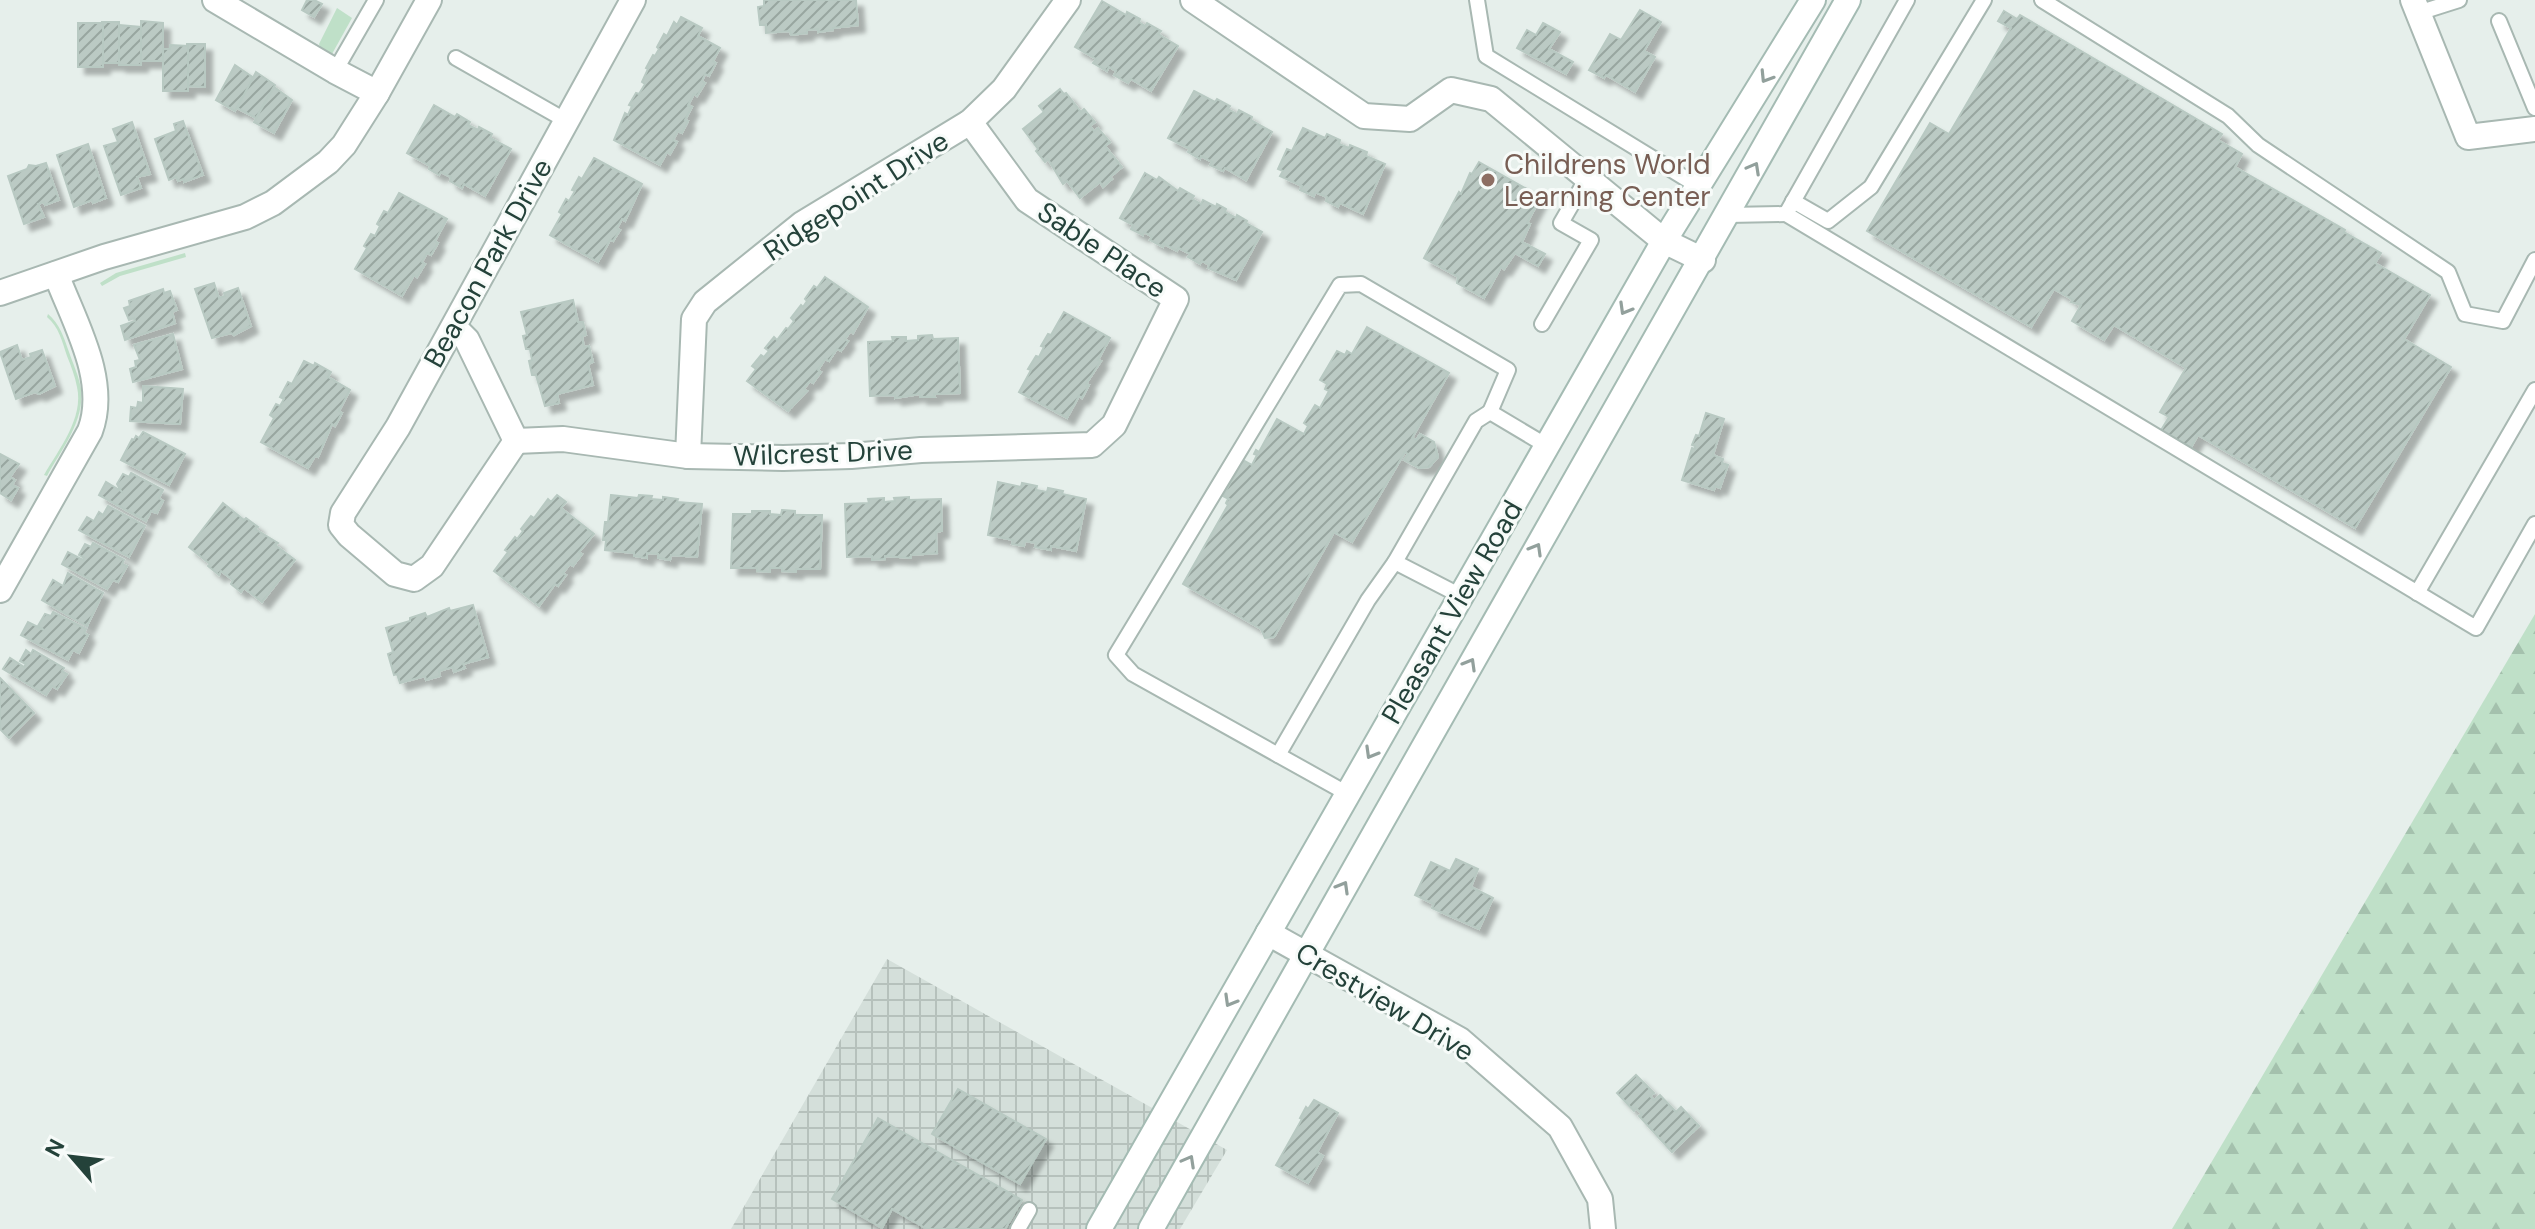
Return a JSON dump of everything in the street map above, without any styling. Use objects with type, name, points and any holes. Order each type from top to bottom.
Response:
[{"type":"street","points":[[215,0],[377,93]]},
{"type":"street","points":[[0,293],[104,257],[245,217],[273,203],[328,162],[344,145],[429,0]]},
{"type":"street","name":"Beacon Park Drive","points":[[516,441],[432,566],[414,579],[395,574],[341,525],[343,513],[398,427],[633,0]]},
{"type":"street","name":"Ridgepoint Drive","points":[[688,456],[694,319],[705,302],[802,224],[970,122],[1004,89],[1068,0]]},
{"type":"street","points":[[1193,0],[1364,116],[1410,119],[1451,90],[1491,99],[1664,241],[1703,260]]},
{"type":"street","name":"Pleasant View Road","points":[[1099,1229],[1664,241],[1813,0]]},
{"type":"street","name":"Pleasant View Road","points":[[1151,1229],[1848,0]]},
{"type":"street","points":[[2415,6],[2468,137],[2535,129]]},
{"type":"street","name":"Sable Place","points":[[970,122],[1027,200],[1176,299]]},
{"type":"street","points":[[0,590],[90,431],[97,410],[91,365],[56,274]]},
{"type":"street","name":"Wilcrest Drive","points":[[516,441],[563,439],[688,456],[838,456],[921,450],[1092,445],[1114,425],[1176,299]]},
{"type":"street","points":[[454,327],[467,340],[516,441]]},
{"type":"street","points":[[1461,596],[1498,617]]},
{"type":"street","name":"Crestview Drive","points":[[1268,933],[1460,1040],[1560,1127],[1600,1199],[1603,1229]]},
{"type":"lane","points":[[335,71],[376,0]]},
{"type":"lane","points":[[1477,0],[1486,56],[1698,186]]},
{"type":"lane","points":[[1789,207],[1907,0]]},
{"type":"lane","points":[[1728,215],[1789,207],[1828,221],[1871,187],[1984,0]]},
{"type":"lane","points":[[2042,0],[2228,116],[2258,145],[2448,272],[2465,314],[2503,321],[2535,260]]},
{"type":"lane","points":[[2415,6],[2459,0]]},
{"type":"lane","points":[[2499,21],[2535,108]]},
{"type":"lane","points":[[456,58],[565,120]]},
{"type":"lane","points":[[1542,324],[1591,240],[1561,223],[1587,178]]},
{"type":"lane","points":[[1789,207],[2476,628],[2535,524]]},
{"type":"lane","points":[[1278,755],[1476,421],[1490,412],[1508,370],[1361,284],[1340,285],[1116,655],[1133,674],[1278,755],[1348,794]]},
{"type":"lane","points":[[2417,593],[2535,390]]},
{"type":"lane","points":[[1490,412],[1547,446]]},
{"type":"lane","points":[[1395,562],[1461,596]]},
{"type":"lane","points":[[1018,1229],[1029,1210]]},
{"type":"shaded area","points":[[887,959],[1227,1150],[1180,1229],[731,1229]]},
{"type":"green space","points":[[337,8],[352,18],[332,54],[329,54],[321,50],[319,44]]},
{"type":"green space","points":[[185,253],[186,257],[120,276],[102,286],[100,283],[116,273]]},
{"type":"green space","points":[[48,314],[59,327],[65,342],[79,379],[81,401],[76,424],[47,476],[44,475],[74,422],[78,399],[62,340]]},
{"type":"green space","points":[[2535,614],[2535,1229],[2172,1229]]},
{"type":"building","points":[[307,0],[322,4],[314,17],[302,10]]},
{"type":"building","points":[[764,0],[856,0],[858,25],[818,32],[818,29],[807,30],[807,33],[791,35],[790,31],[766,33],[766,25],[760,25],[758,7],[764,6]]},
{"type":"building","points":[[1102,1],[1140,19],[1139,22],[1145,26],[1147,23],[1161,31],[1158,34],[1178,46],[1151,91],[1131,79],[1128,83],[1114,75],[1116,71],[1109,67],[1107,71],[1093,63],[1096,59],[1075,47]]},
{"type":"building","points":[[1640,10],[1661,22],[1644,51],[1655,57],[1635,92],[1606,75],[1604,78],[1589,70],[1610,34],[1621,40]]},
{"type":"building","points":[[2004,11],[2017,19],[2020,15],[2222,134],[2218,140],[2242,154],[2235,167],[2381,253],[2375,263],[2430,295],[2404,339],[2451,367],[2355,528],[2198,435],[2190,449],[2160,432],[2169,417],[2160,412],[2186,368],[2114,325],[2104,340],[2072,321],[2081,305],[2071,302],[2073,300],[2054,289],[2031,327],[1867,231],[1930,123],[1949,134],[2011,28],[1998,21]]},
{"type":"building","points":[[681,17],[702,28],[698,36],[720,48],[709,76],[705,74],[702,81],[705,83],[688,105],[692,107],[682,133],[678,131],[673,140],[677,142],[660,165],[614,140],[625,113],[628,115],[632,106],[629,105],[645,84],[642,82],[646,68],[659,49],[657,47],[664,34],[667,36],[674,22],[677,25]]},
{"type":"building","points":[[141,21],[163,23],[163,61],[141,61]]},
{"type":"building","points":[[102,22],[119,22],[119,63],[103,63]]},
{"type":"building","points":[[78,23],[103,23],[103,67],[78,67]]},
{"type":"building","points":[[1543,23],[1560,32],[1549,49],[1573,62],[1566,74],[1517,48],[1527,30],[1536,35]]},
{"type":"building","points":[[119,25],[141,27],[141,65],[119,65]]},
{"type":"building","points":[[187,44],[205,44],[205,87],[187,86]]},
{"type":"building","points":[[170,45],[188,46],[188,91],[163,91],[163,49],[170,49]]},
{"type":"building","points":[[235,65],[254,78],[235,111],[216,100]]},
{"type":"building","points":[[256,72],[275,85],[256,118],[237,108]]},
{"type":"building","points":[[274,87],[292,100],[274,133],[254,122]]},
{"type":"building","points":[[1060,89],[1095,122],[1090,126],[1094,131],[1098,128],[1110,142],[1105,146],[1122,167],[1103,187],[1100,182],[1080,198],[1067,181],[1063,184],[1048,159],[1045,162],[1023,129],[1044,112],[1039,106]]},
{"type":"building","points":[[1194,91],[1215,102],[1217,99],[1237,114],[1239,110],[1272,132],[1246,180],[1225,168],[1223,171],[1210,165],[1212,162],[1201,156],[1200,159],[1188,152],[1190,149],[1168,138]]},
{"type":"building","points":[[434,105],[455,117],[457,114],[478,130],[479,127],[492,134],[490,138],[511,149],[485,196],[464,184],[462,188],[450,181],[451,177],[441,172],[439,175],[407,153]]},
{"type":"building","points":[[183,121],[203,175],[184,182],[184,179],[178,181],[176,177],[169,180],[155,139],[176,131],[174,124]]},
{"type":"building","points":[[132,122],[150,174],[137,177],[141,188],[121,195],[104,146],[118,142],[113,129]]},
{"type":"building","points":[[1303,128],[1325,138],[1327,134],[1340,140],[1339,144],[1367,152],[1366,156],[1385,164],[1363,214],[1340,203],[1338,207],[1315,192],[1314,196],[1300,190],[1302,186],[1280,176],[1283,171],[1278,169],[1287,149],[1292,151]]},
{"type":"building","points":[[88,144],[106,198],[74,207],[57,155]]},
{"type":"building","points":[[594,158],[642,184],[625,221],[622,219],[617,228],[620,230],[613,241],[610,240],[598,262],[550,235],[562,214],[559,212],[566,199],[569,201],[579,177],[582,179]]},
{"type":"building","points":[[1479,162],[1541,197],[1527,223],[1530,224],[1522,242],[1545,254],[1538,266],[1515,253],[1504,269],[1501,267],[1484,298],[1457,283],[1458,277],[1424,258],[1459,192],[1461,194],[1470,173]]},
{"type":"building","points":[[46,163],[59,200],[38,204],[44,217],[24,224],[8,176],[27,169],[29,165]]},
{"type":"building","points":[[1145,173],[1157,180],[1159,177],[1178,191],[1180,188],[1201,204],[1203,200],[1216,207],[1217,204],[1226,209],[1225,212],[1236,218],[1237,215],[1262,232],[1236,280],[1208,268],[1209,265],[1202,261],[1200,264],[1179,248],[1177,251],[1164,244],[1163,247],[1150,240],[1152,237],[1144,232],[1143,235],[1131,229],[1133,225],[1120,218]]},
{"type":"building","points":[[399,193],[447,219],[431,255],[427,253],[422,262],[425,264],[417,277],[414,275],[402,296],[355,269],[367,248],[364,246],[380,226],[377,224],[384,211],[388,213]]},
{"type":"building","points":[[825,277],[868,307],[853,333],[851,331],[845,339],[848,341],[841,351],[837,349],[829,361],[825,359],[818,370],[821,372],[813,383],[810,381],[804,389],[807,391],[788,411],[747,381],[756,369],[752,366],[769,351],[765,348],[774,337],[777,340],[788,329],[794,321],[791,318],[801,305],[803,307],[814,286],[817,288]]},
{"type":"building","points":[[214,283],[219,298],[238,288],[251,326],[234,335],[212,338],[195,289]]},
{"type":"building","points":[[163,289],[164,293],[170,291],[177,310],[172,312],[175,323],[125,340],[121,326],[135,321],[134,318],[129,320],[124,308],[130,306],[129,301]]},
{"type":"building","points":[[573,300],[578,322],[583,322],[586,335],[582,336],[584,347],[589,346],[593,362],[588,364],[593,385],[557,394],[559,403],[545,406],[536,375],[532,375],[529,361],[532,360],[523,336],[527,335],[521,312]]},
{"type":"building","points":[[1064,312],[1110,338],[1098,360],[1101,361],[1086,384],[1089,385],[1067,418],[1019,392],[1031,370],[1028,369],[1036,356],[1039,357],[1044,347],[1041,346]]},
{"type":"building","points":[[1367,327],[1449,373],[1412,438],[1416,440],[1420,434],[1434,442],[1438,457],[1429,467],[1419,468],[1404,460],[1408,454],[1405,452],[1352,542],[1334,532],[1274,637],[1265,638],[1261,629],[1183,584],[1228,505],[1228,499],[1231,500],[1223,496],[1243,460],[1252,465],[1256,450],[1259,452],[1277,419],[1304,434],[1308,426],[1304,423],[1315,405],[1320,408],[1329,391],[1325,389],[1327,384],[1320,380],[1337,351],[1352,354]]},
{"type":"building","points":[[173,334],[182,369],[133,382],[130,369],[136,367],[135,361],[140,360],[134,345]]},
{"type":"building","points":[[932,335],[933,339],[958,338],[960,393],[934,394],[935,397],[920,397],[920,394],[895,398],[895,395],[870,396],[868,342],[893,341],[892,337],[918,340],[918,336]]},
{"type":"building","points":[[17,345],[22,360],[42,350],[55,386],[39,394],[35,392],[16,399],[0,352]]},
{"type":"building","points":[[304,361],[331,372],[328,377],[350,390],[335,426],[332,424],[318,457],[315,456],[308,468],[261,442],[274,418],[270,415],[276,404],[280,406],[284,399],[280,397],[288,382],[292,384]]},
{"type":"building","points":[[143,386],[183,389],[180,424],[130,421],[131,407],[137,408],[138,402],[143,403]]},
{"type":"building","points":[[1706,413],[1724,419],[1713,455],[1728,465],[1720,488],[1715,486],[1714,490],[1682,480]]},
{"type":"building","points":[[143,432],[185,454],[169,485],[121,460],[132,439],[136,436],[139,438]]},
{"type":"building","points":[[0,454],[19,464],[10,477],[15,480],[12,485],[18,488],[11,500],[0,493]]},
{"type":"building","points":[[131,473],[163,490],[159,498],[163,501],[157,513],[151,511],[146,521],[99,495],[106,482],[121,491],[117,484],[123,474],[129,477]]},
{"type":"building","points":[[998,482],[1021,487],[1022,483],[1037,486],[1036,490],[1047,492],[1048,488],[1086,499],[1076,551],[1051,546],[1051,550],[1035,547],[1036,543],[1025,541],[1024,546],[1012,544],[1013,540],[988,535]]},
{"type":"building","points":[[557,495],[566,502],[561,508],[594,534],[579,552],[582,554],[573,566],[570,564],[563,573],[566,575],[558,586],[555,584],[539,606],[494,571],[508,552],[505,550],[515,537],[517,539],[531,516],[534,518],[548,499],[551,502]]},
{"type":"building","points":[[611,495],[652,496],[651,499],[663,500],[663,497],[678,499],[677,502],[702,504],[697,557],[671,555],[670,560],[658,558],[658,554],[647,553],[647,558],[634,556],[634,553],[605,550],[606,540],[603,540]]},
{"type":"building","points":[[909,497],[909,500],[941,499],[942,531],[936,532],[937,553],[911,555],[911,558],[885,556],[885,559],[872,560],[872,556],[847,557],[845,504],[869,503],[868,499],[884,498],[884,502]]},
{"type":"building","points":[[223,503],[258,527],[255,529],[278,543],[275,545],[295,560],[262,602],[244,588],[241,592],[231,584],[233,580],[221,571],[219,575],[189,547]]},
{"type":"building","points":[[108,506],[145,526],[129,557],[79,530],[87,517],[94,521],[99,512],[103,515]]},
{"type":"building","points":[[782,510],[795,511],[795,515],[822,515],[820,569],[796,569],[796,572],[770,568],[770,572],[757,571],[757,568],[731,568],[733,514],[770,511],[770,514],[781,515]]},
{"type":"building","points":[[93,543],[124,560],[122,564],[127,566],[118,582],[113,580],[107,589],[62,564],[68,552],[83,560],[79,555],[85,544],[91,547]]},
{"type":"building","points":[[68,573],[103,593],[87,626],[42,600],[53,580],[63,586]]},
{"type":"building","points":[[473,605],[488,657],[463,664],[465,668],[454,672],[453,667],[439,671],[440,676],[426,680],[425,676],[400,683],[397,674],[394,675],[388,654],[393,652],[386,628],[425,613],[427,617],[449,608],[450,611]]},
{"type":"building","points":[[53,612],[86,629],[84,633],[88,635],[79,653],[73,650],[68,660],[21,635],[28,622],[44,630],[38,626],[45,614],[51,616]]},
{"type":"building","points":[[26,650],[31,654],[33,650],[64,668],[62,671],[67,674],[57,689],[52,686],[46,695],[3,669],[10,658],[24,667],[26,664],[20,661]]},
{"type":"building","points":[[0,678],[34,713],[9,738],[0,729]]},
{"type":"building","points":[[1456,859],[1478,869],[1471,887],[1493,898],[1479,929],[1432,908],[1434,904],[1415,895],[1431,862],[1450,871]]},
{"type":"building","points":[[1636,1075],[1654,1093],[1650,1096],[1654,1100],[1660,1095],[1676,1112],[1681,1107],[1699,1126],[1672,1152],[1639,1116],[1642,1114],[1636,1108],[1634,1111],[1617,1093]]},
{"type":"building","points":[[958,1089],[1046,1139],[1020,1184],[932,1134]]},
{"type":"building","points":[[1314,1100],[1338,1113],[1317,1152],[1323,1156],[1308,1183],[1276,1165],[1306,1107],[1308,1109]]},
{"type":"building","points":[[878,1118],[1022,1200],[1005,1229],[927,1229],[892,1209],[882,1228],[832,1199]]},
{"type":"place","name":"Childrens World Learning Center","points":[[1488,180]]}]
